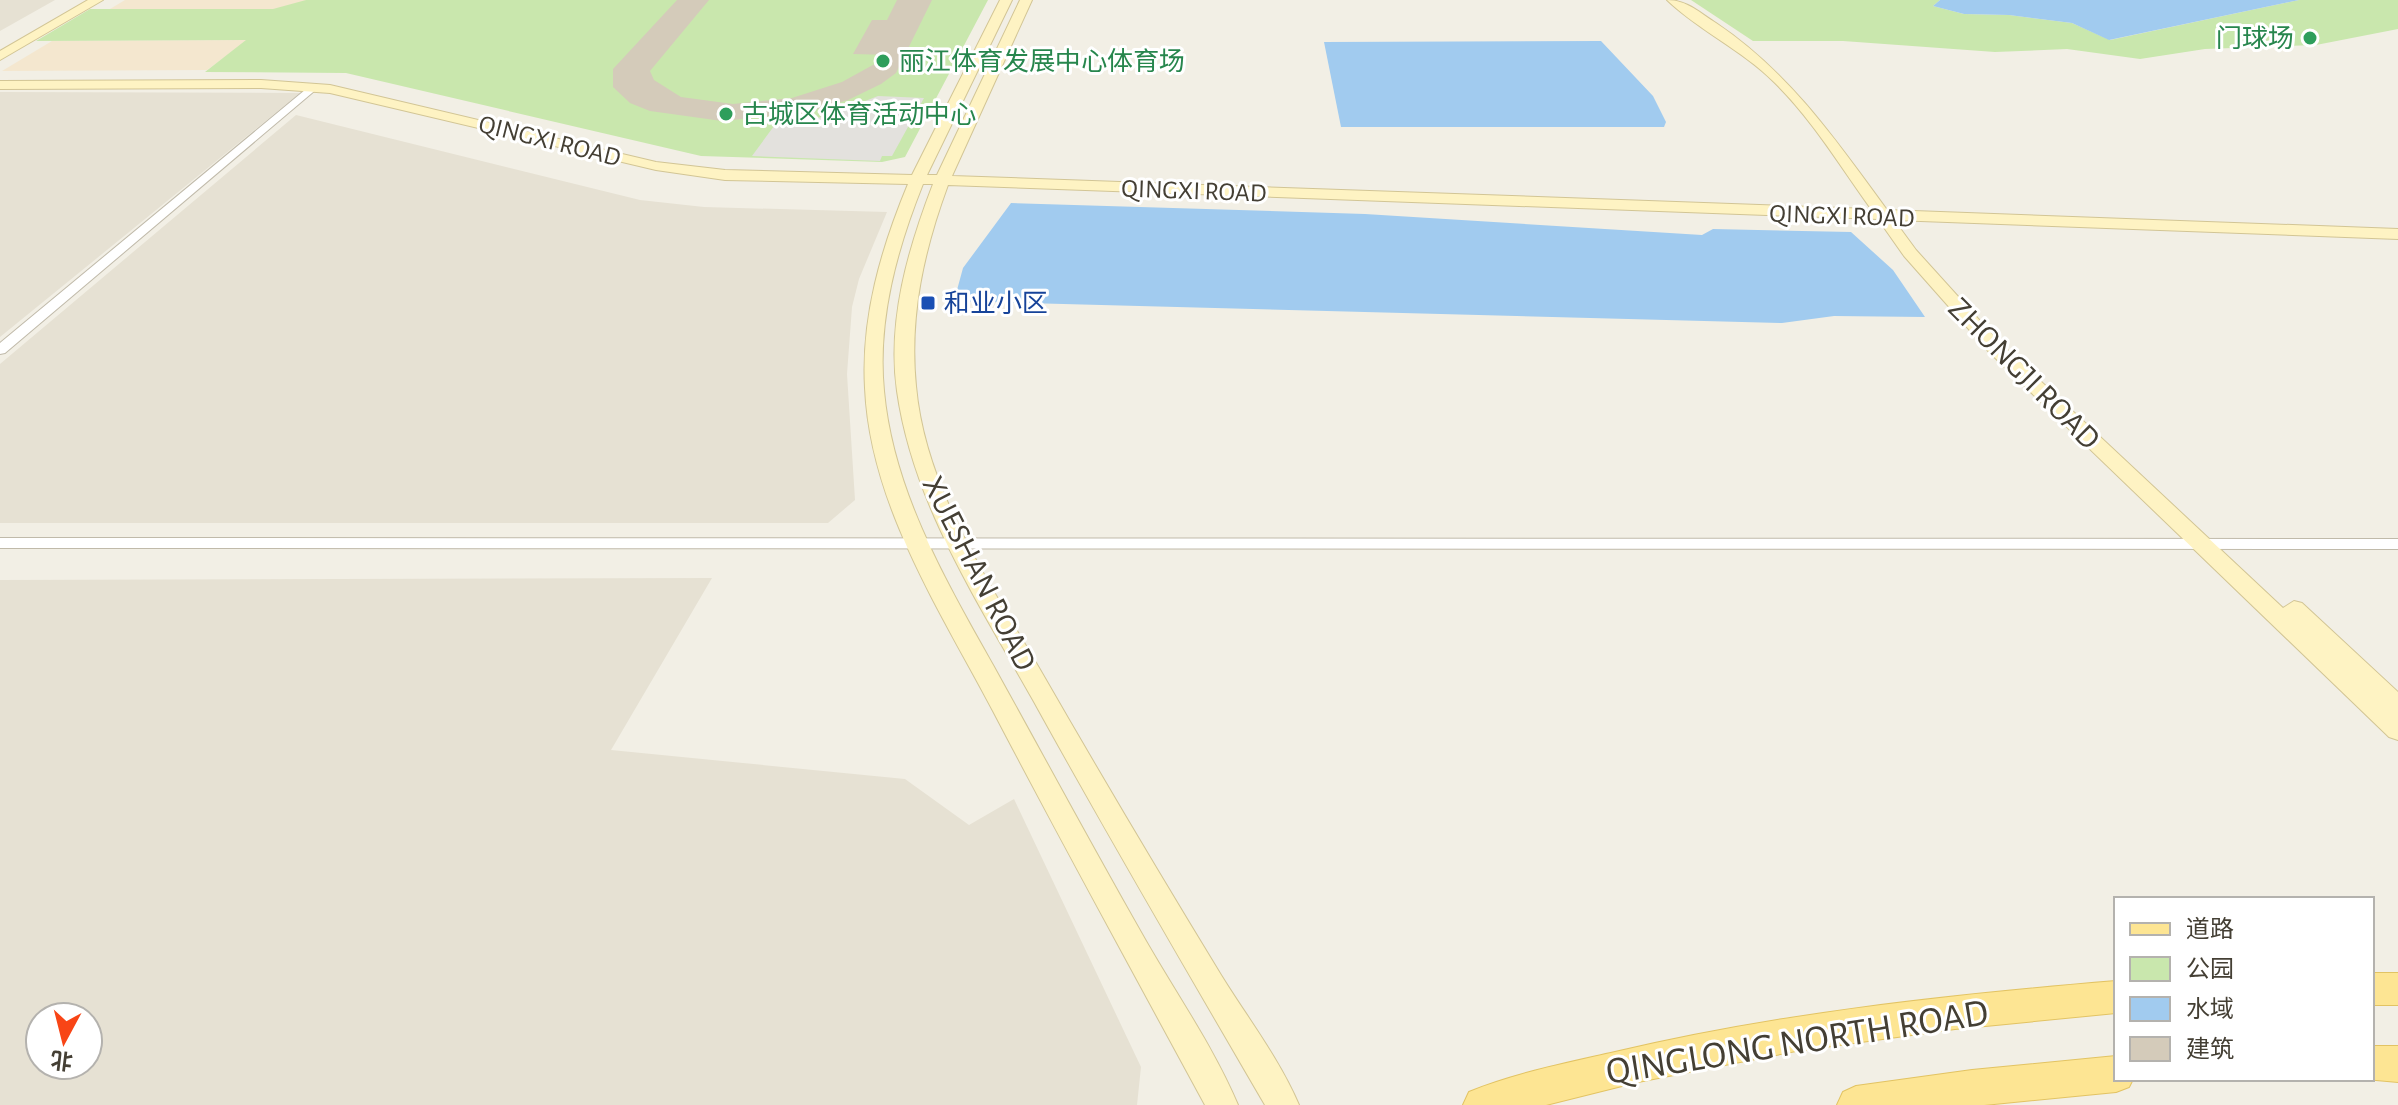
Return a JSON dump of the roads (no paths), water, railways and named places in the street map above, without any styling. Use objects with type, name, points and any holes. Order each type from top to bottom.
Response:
[{"type":"main road","points":[[2374,989],[2398,989]]},
{"type":"main road","name":"QINGLONG NORTH ROAD","points":[[1482,1105],[1609,1071],[1746,1041],[1929,1014],[2114,997]]},
{"type":"main road","points":[[2374,1064],[2398,1064]]},
{"type":"main road","points":[[1856,1105],[1972,1088],[2114,1074]]},
{"type":"street","points":[[0,43],[76,0]]},
{"type":"street","points":[[0,56],[97,0]]},
{"type":"street","name":"XUESHAN ROAD","points":[[1006,0],[921,176],[885,278],[876,318],[873,361],[876,408],[886,456],[918,543],[1032,762],[1222,1105]]},
{"type":"street","name":"XUESHAN ROAD","points":[[1026,0],[946,176],[909,297],[904,370],[920,449],[959,543],[1079,760],[1283,1105]]},
{"type":"street","name":"ZHONGJI ROAD","points":[[1673,0],[1733,40],[1779,79],[1888,211],[2012,347],[2398,707]]},
{"type":"street","name":"ZHONGJI ROAD","points":[[1684,0],[1744,39],[1791,79],[1829,121],[1934,282],[1995,348],[2398,730]]},
{"type":"street","name":"QINGXI ROAD","points":[[0,82],[324,81],[369,88],[682,161],[732,167],[921,176]]},
{"type":"street","name":"QINGXI ROAD","points":[[0,82],[314,87],[356,94],[680,170],[725,175],[946,176],[1888,211],[2398,234]]},
{"type":"street","points":[[0,350],[314,87]]},
{"type":"street","name":"QINGXI ROAD","points":[[1888,211],[2398,223]]},
{"type":"street","points":[[0,543],[2398,544]]},
{"type":"street","points":[[0,552],[862,550],[918,543]]},
{"type":"water","points":[[1940,0],[2299,0],[2109,40],[2072,23],[2009,15],[1964,14],[1933,6]]},
{"type":"water","points":[[1601,41],[1653,96],[1666,122],[1664,127],[1341,127],[1324,42]]},
{"type":"water","points":[[1011,203],[1365,214],[1702,235],[1713,229],[1851,232],[1893,270],[1925,317],[1834,316],[1782,323],[954,301],[963,268]]},
{"type":"place","name":"门球场","points":[[2310,38]]},
{"type":"place","name":"丽江体育发展中心体育场","points":[[883,61]]},
{"type":"place","name":"古城区体育活动中心","points":[[726,114]]},
{"type":"place","name":"和业小区","points":[[928,303]]}]
